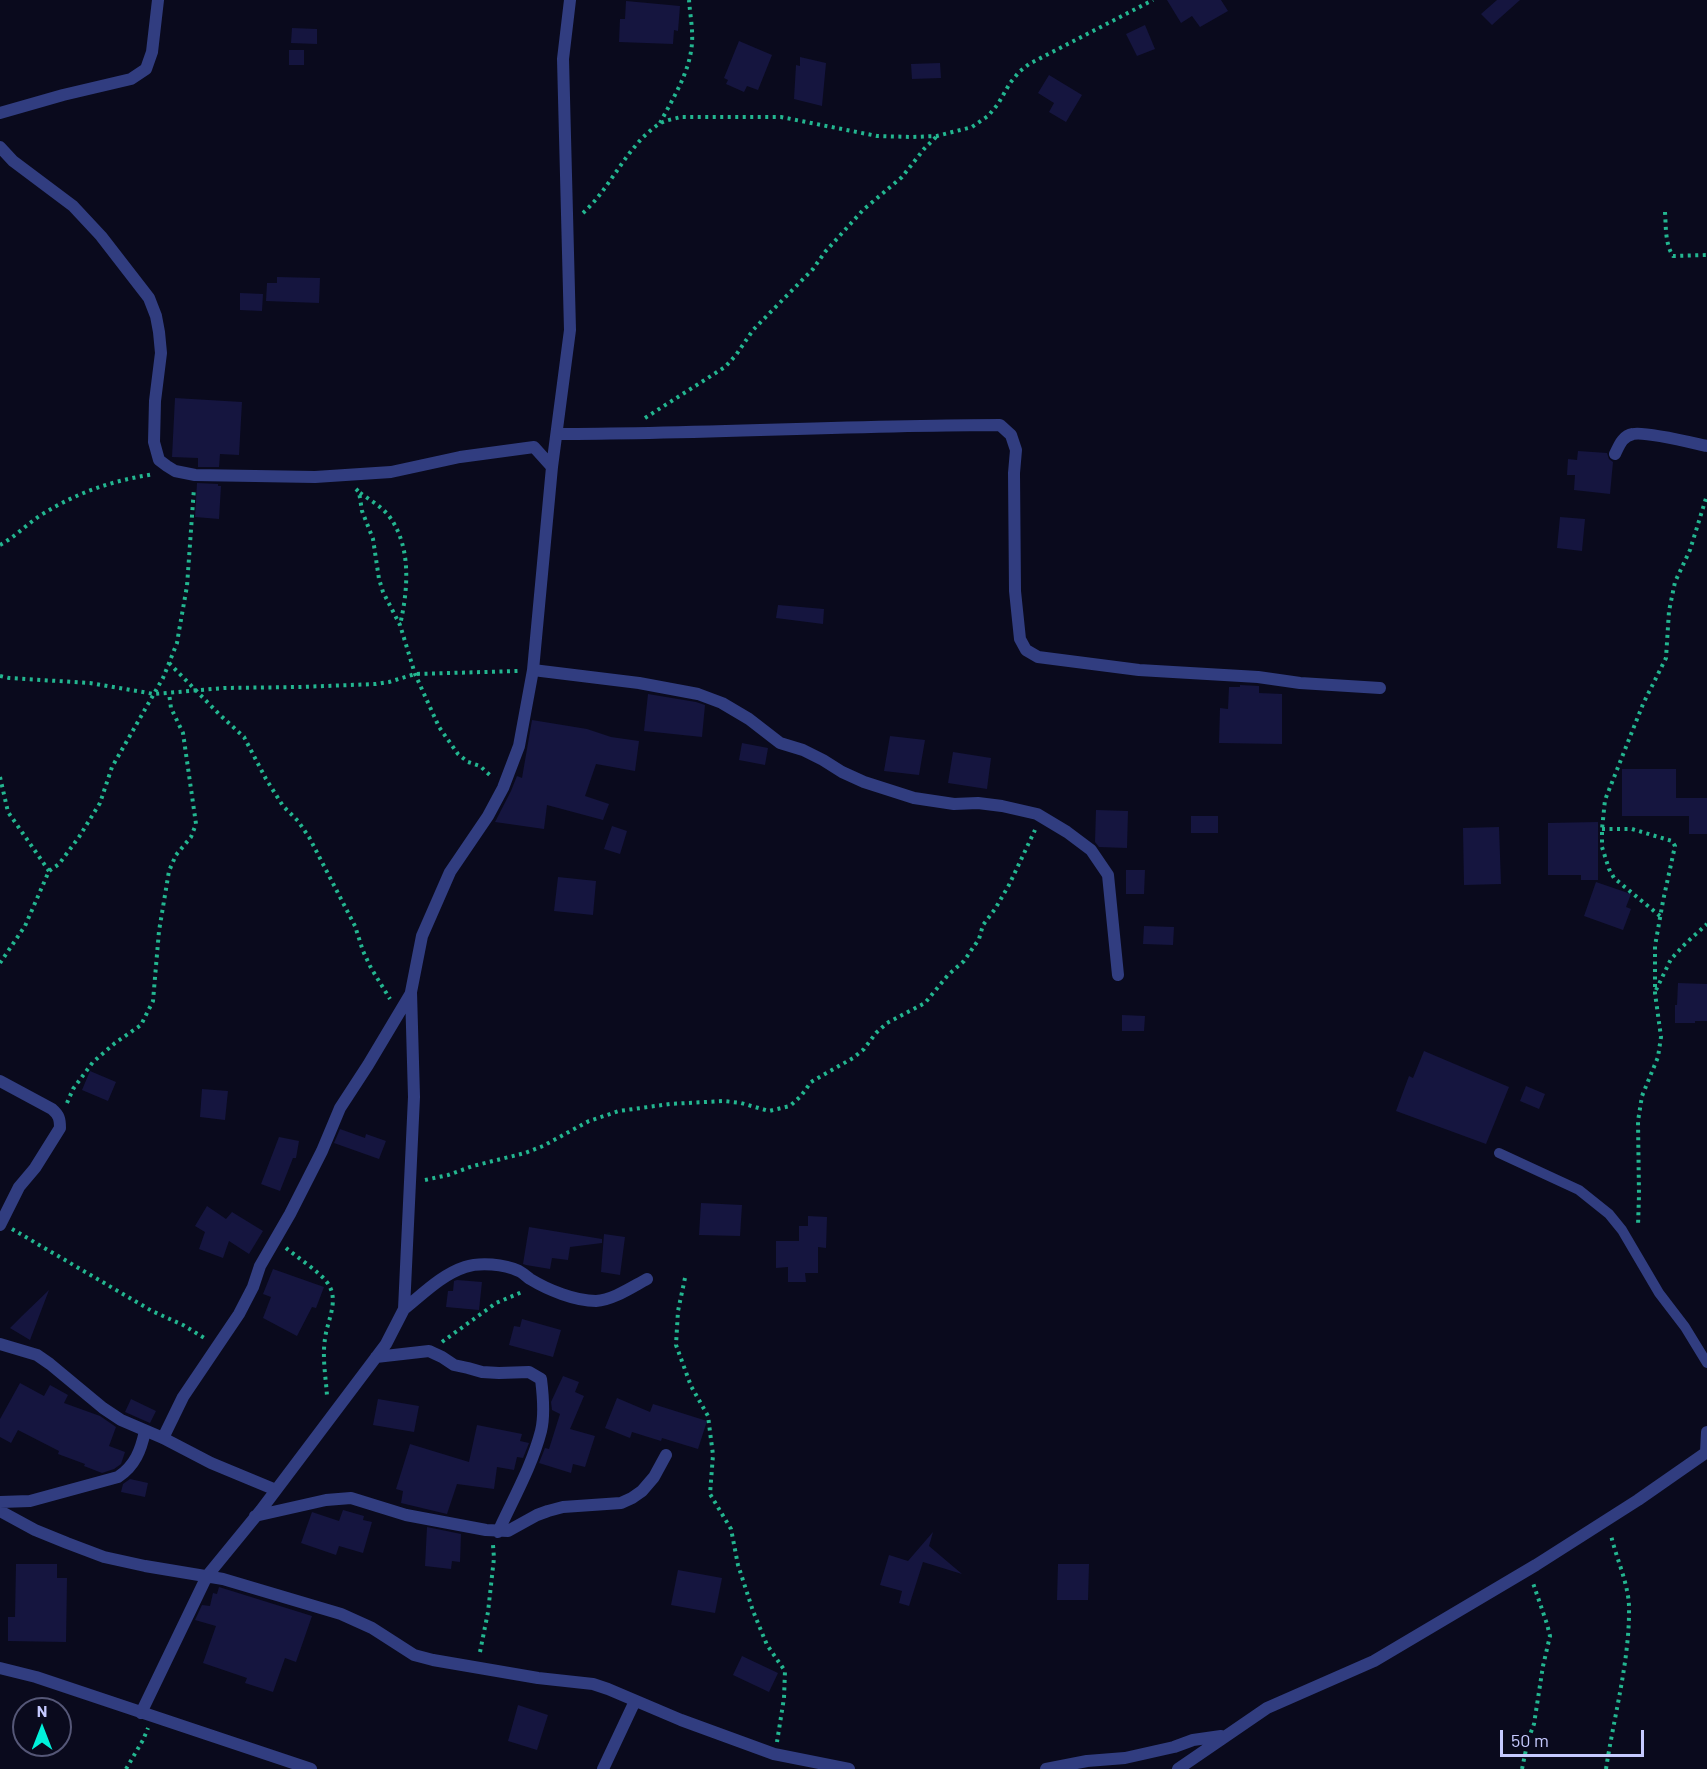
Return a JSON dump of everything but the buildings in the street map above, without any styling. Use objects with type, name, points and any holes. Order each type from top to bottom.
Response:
[{"type":"street","points":[[0,112],[131,79],[146,69],[152,52],[158,0]]},
{"type":"street","points":[[404,1309],[414,1097],[411,992],[422,936],[450,872],[488,816],[503,788],[519,746],[533,670],[552,467],[570,330],[563,59],[570,0]]},
{"type":"street","points":[[0,147],[13,161],[73,206],[101,236],[149,298],[156,316],[161,353],[155,401],[154,442],[159,460],[175,471],[195,475],[315,477],[391,472],[460,457],[534,447],[552,467]]},
{"type":"street","points":[[557,434],[1000,425],[1011,435],[1016,450],[1014,473],[1016,591],[1020,639],[1026,650],[1038,657],[1138,670],[1258,677],[1300,683],[1380,688]]},
{"type":"street","points":[[1615,454],[1622,440],[1633,434],[1707,446]]},
{"type":"street","points":[[533,670],[639,683],[698,694],[731,708],[780,743],[803,750],[864,782],[914,798],[954,804],[978,803],[1002,806],[1037,814],[1091,850],[1108,875],[1118,975]]},
{"type":"street","points":[[163,1438],[183,1397],[239,1314],[253,1287],[260,1266],[322,1151],[340,1107],[411,992]]},
{"type":"street","points":[[0,1081],[52,1109],[58,1114],[60,1120],[60,1128],[35,1168],[19,1187],[1,1224]]},
{"type":"street","points":[[146,1715],[207,1576],[276,1490],[386,1344],[404,1309],[437,1282],[455,1271],[482,1264],[519,1271],[540,1284],[584,1300],[598,1301],[611,1297],[647,1279]]},
{"type":"street","points":[[0,1344],[37,1355],[121,1420],[163,1438],[211,1463],[276,1490]]},
{"type":"street","points":[[376,1357],[429,1351],[454,1365],[482,1372],[529,1372],[541,1379],[543,1403],[541,1431],[524,1475],[492,1531]]},
{"type":"street","points":[[0,1502],[30,1501],[118,1477],[128,1471],[135,1461],[145,1431]]},
{"type":"street","points":[[1178,1769],[1267,1708],[1374,1661],[1530,1568],[1638,1500],[1707,1452],[1707,1432]]},
{"type":"street","points":[[255,1516],[326,1500],[351,1498],[406,1515],[492,1531],[508,1531],[537,1515],[563,1507],[621,1503],[632,1498],[642,1491],[654,1477],[666,1455]]},
{"type":"street","points":[[0,1511],[35,1530],[104,1557],[207,1576],[341,1614],[372,1628],[414,1654],[433,1660],[538,1678],[593,1684],[774,1754],[849,1769]]},
{"type":"street","points":[[0,1668],[36,1677],[310,1769]]},
{"type":"street","points":[[603,1769],[635,1701]]},
{"type":"street","points":[[1046,1769],[1087,1761],[1125,1758],[1174,1748],[1193,1740],[1226,1735]]},
{"type":"lane","points":[[1499,1153],[1579,1190],[1609,1214],[1622,1230],[1659,1293],[1686,1327],[1707,1363]]},
{"type":"path","points":[[660,124],[690,57],[692,40],[689,0]]},
{"type":"path","points":[[569,226],[588,208],[647,135],[660,124],[681,117],[774,116],[877,136],[937,136],[972,127],[988,116],[1010,83],[1029,64],[1153,0]]},
{"type":"path","points":[[628,434],[648,415],[725,367],[753,330],[813,269],[825,252],[863,210],[902,177],[937,136]]},
{"type":"path","points":[[1665,212],[1673,256],[1707,255]]},
{"type":"path","points":[[0,545],[41,515],[93,488],[117,481],[175,471]]},
{"type":"path","points":[[0,963],[25,926],[50,871],[59,864],[79,837],[100,803],[112,767],[163,678],[177,643],[186,586],[195,475]]},
{"type":"path","points":[[345,475],[359,492],[389,516],[399,534],[406,571],[405,604],[400,625]]},
{"type":"path","points":[[359,492],[362,511],[374,539],[383,592],[400,625],[416,674],[439,727],[458,754],[468,762],[487,771],[503,788]]},
{"type":"path","points":[[1660,916],[1614,878],[1609,868],[1602,847],[1605,800],[1643,704],[1666,658],[1669,611],[1675,582],[1690,550],[1707,495]]},
{"type":"path","points":[[169,663],[220,716],[244,737],[283,806],[298,821],[309,837],[355,926],[371,968],[391,1001],[400,1011]]},
{"type":"path","points":[[0,676],[90,683],[154,693],[169,693],[376,684],[416,674],[533,670]]},
{"type":"path","points":[[60,1120],[73,1089],[93,1062],[141,1025],[153,1001],[159,931],[169,871],[176,855],[191,837],[196,824],[183,733],[171,708],[169,693]]},
{"type":"path","points":[[0,777],[8,812],[50,871]]},
{"type":"path","points":[[410,1183],[448,1175],[525,1153],[589,1121],[619,1111],[670,1104],[724,1101],[769,1111],[790,1106],[811,1082],[853,1058],[864,1049],[887,1023],[925,1002],[942,981],[964,962],[979,939],[983,925],[1000,901],[1033,838],[1037,814]]},
{"type":"path","points":[[1602,829],[1632,829],[1662,837],[1672,841],[1675,846],[1655,946],[1655,993],[1661,1037],[1658,1057],[1642,1096],[1638,1120],[1639,1195],[1636,1254]]},
{"type":"path","points":[[1655,993],[1671,959],[1707,924]]},
{"type":"path","points":[[1,1224],[142,1306],[183,1325],[217,1346]]},
{"type":"path","points":[[276,1240],[326,1281],[332,1294],[332,1313],[324,1339],[330,1419]]},
{"type":"path","points":[[686,1278],[678,1311],[676,1345],[690,1386],[708,1416],[713,1455],[710,1494],[731,1529],[738,1565],[767,1645],[785,1671],[784,1698],[774,1754]]},
{"type":"path","points":[[429,1351],[496,1303],[540,1284]]},
{"type":"path","points":[[1606,1769],[1625,1655],[1629,1605],[1608,1519]]},
{"type":"path","points":[[487,1669],[479,1651],[488,1612],[494,1558],[492,1531]]},
{"type":"path","points":[[1522,1769],[1534,1724],[1550,1636],[1548,1624],[1534,1590],[1530,1568]]},
{"type":"path","points":[[126,1769],[143,1740],[146,1715]]}]
